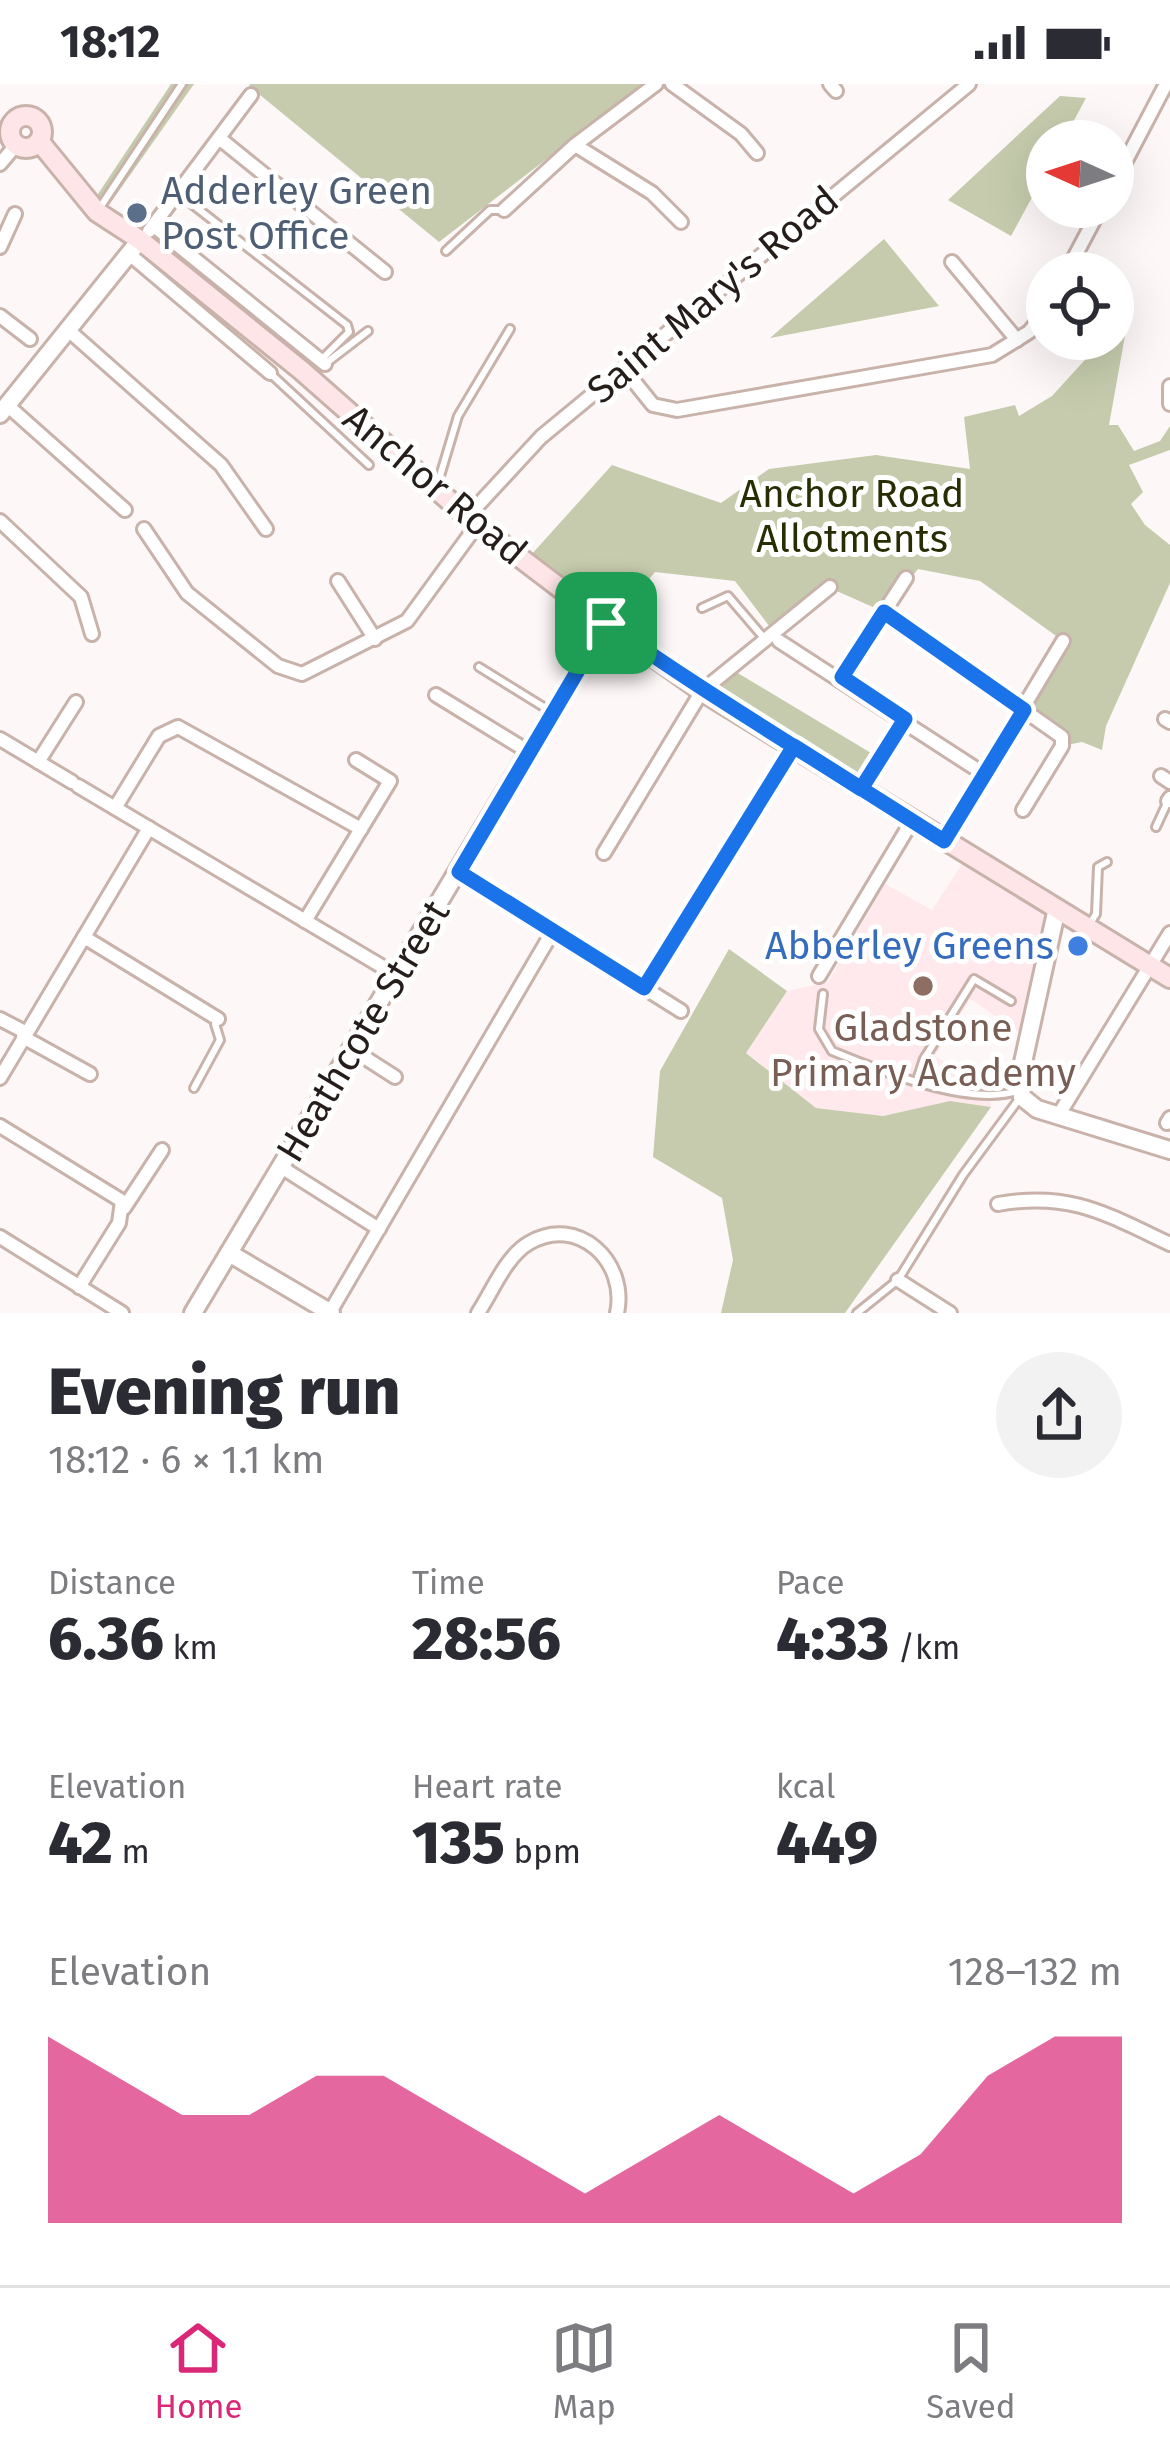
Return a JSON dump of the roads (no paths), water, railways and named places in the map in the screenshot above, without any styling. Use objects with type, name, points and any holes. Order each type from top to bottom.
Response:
[{"type":"main road","name":"Anchor Road","points":[[16,145],[6,119],[35,118],[42,130],[39,141],[97,212],[141,240],[472,521],[606,623],[702,691],[1170,978]]},
{"type":"main road","points":[[16,145],[26,148],[39,141]]},
{"type":"street","points":[[506,203],[656,84]]},
{"type":"street","points":[[672,84],[740,134],[757,154]]},
{"type":"street","points":[[1134,145],[1166,84]]},
{"type":"street","name":"Saint Mary's Road","points":[[144,529],[187,593],[284,669],[315,672],[407,620],[472,521],[542,437],[966,85]]},
{"type":"street","points":[[124,510],[3,410],[179,194],[251,95]]},
{"type":"street","points":[[219,137],[361,262],[385,272]]},
{"type":"street","points":[[0,164],[16,145]]},
{"type":"street","points":[[575,145],[652,193],[681,222]]},
{"type":"street","points":[[0,247],[15,214]]},
{"type":"street","points":[[141,240],[323,363]]},
{"type":"street","points":[[141,240],[270,373]]},
{"type":"street","points":[[952,262],[1017,340]]},
{"type":"street","points":[[0,316],[30,340]]},
{"type":"street","points":[[67,329],[220,465],[266,529]]},
{"type":"street","points":[[624,369],[653,406],[676,410],[992,355],[1026,331]]},
{"type":"street","points":[[1165,403],[1170,386]]},
{"type":"street","points":[[0,521],[81,597],[92,634]]},
{"type":"street","points":[[842,677],[906,578]]},
{"type":"street","points":[[338,580],[375,639]]},
{"type":"street","points":[[604,853],[702,691],[804,615],[830,587]]},
{"type":"street","points":[[884,612],[1055,730],[1062,746],[1023,810]]},
{"type":"street","name":"Heathcote Street","points":[[193,1313],[606,623]]},
{"type":"street","points":[[771,640],[842,677],[984,774]]},
{"type":"street","points":[[944,841],[1063,641]]},
{"type":"street","points":[[436,695],[529,752]]},
{"type":"street","points":[[38,762],[73,723],[76,702]]},
{"type":"street","points":[[861,789],[905,719]]},
{"type":"street","points":[[116,808],[159,736],[178,727],[361,830]]},
{"type":"street","points":[[0,739],[398,976]]},
{"type":"street","points":[[644,988],[794,746]]},
{"type":"street","points":[[305,921],[390,781],[356,760]]},
{"type":"street","points":[[819,976],[913,821]]},
{"type":"street","points":[[0,1078],[149,828]]},
{"type":"street","points":[[459,872],[681,1012]]},
{"type":"street","points":[[1057,908],[1020,1094],[1058,1116],[1170,1150]]},
{"type":"street","points":[[229,1253],[327,1312],[553,931]]},
{"type":"street","points":[[1058,1116],[1170,933]]},
{"type":"street","points":[[84,937],[217,1020]]},
{"type":"street","points":[[0,1019],[90,1074]]},
{"type":"street","points":[[352,1050],[395,1077]]},
{"type":"street","points":[[0,1126],[116,1195],[124,1208]]},
{"type":"street","points":[[79,1287],[162,1150]]},
{"type":"street","points":[[281,1167],[379,1229]]},
{"type":"street","points":[[998,1204],[1028,1198],[1078,1201],[1170,1244]]},
{"type":"street","points":[[478,1313],[518,1250],[556,1235],[586,1241],[610,1262],[620,1292],[617,1313]]},
{"type":"street","points":[[0,1237],[122,1313]]},
{"type":"street","points":[[898,1280],[950,1313]]},
{"type":"lane","points":[[97,212],[182,84]]},
{"type":"lane","points":[[179,194],[347,326],[349,332],[323,363]]},
{"type":"lane","points":[[446,251],[490,210],[506,203]]},
{"type":"lane","points":[[436,489],[458,416],[510,328]]},
{"type":"lane","points":[[323,363],[368,331]]},
{"type":"lane","points":[[270,373],[369,465]]},
{"type":"lane","points":[[702,608],[728,596],[771,640]]},
{"type":"lane","points":[[479,667],[553,713]]},
{"type":"lane","points":[[1156,827],[1169,800]]},
{"type":"lane","points":[[1087,928],[1096,914],[1097,867],[1107,862]]},
{"type":"lane","points":[[916,1080],[974,979],[1011,1001]]},
{"type":"lane","points":[[823,994],[819,1029],[832,1051],[916,1080],[995,1098],[1020,1094]]},
{"type":"lane","points":[[194,1088],[220,1040],[217,1020]]},
{"type":"lane","points":[[857,1313],[898,1280],[1020,1094]]},
{"type":"place","name":"Adderley Green Post Office","points":[[137,213]]},
{"type":"place","name":"Abberley Greens","points":[[1078,946]]},
{"type":"place","name":"Gladstone Primary Academy","points":[[923,986]]},
{"type":"park label","name":"Anchor Road Allotments","points":[[852,516]]}]
